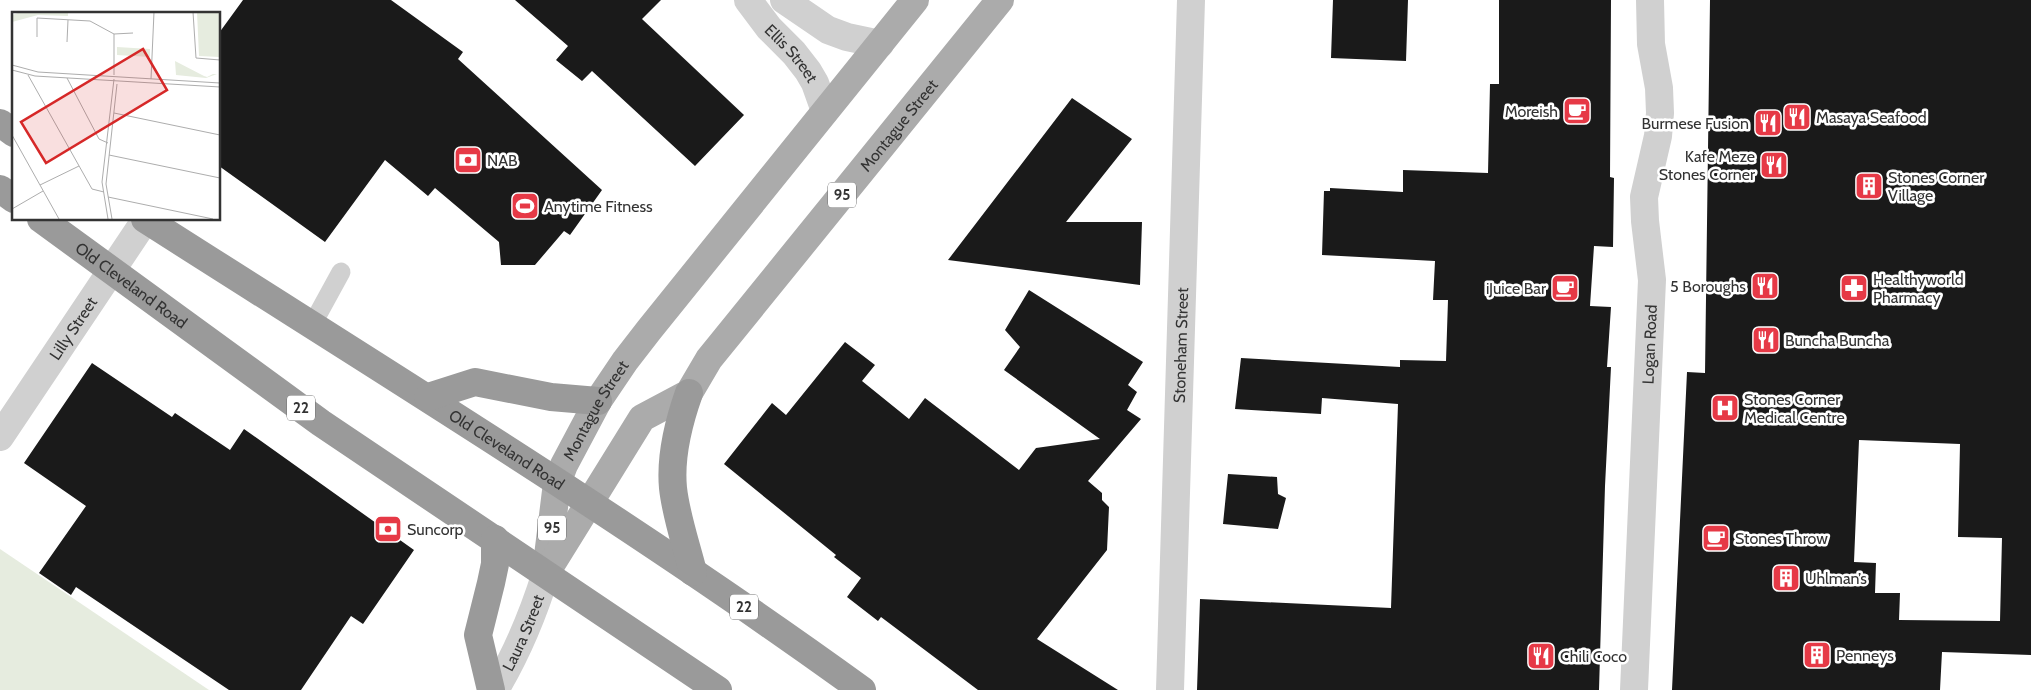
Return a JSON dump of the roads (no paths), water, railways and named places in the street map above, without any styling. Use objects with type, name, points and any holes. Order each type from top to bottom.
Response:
[{"type":"highway","points":[[0,123],[12,132]]},
{"type":"highway","points":[[0,189],[12,198]]},
{"type":"highway","name":"Old Cleveland Road","points":[[42,220],[321,423],[718,690]]},
{"type":"highway","name":"Old Cleveland Road","points":[[147,220],[428,397],[692,572],[862,690]]},
{"type":"highway","points":[[428,397],[475,382],[551,397],[598,400]]},
{"type":"highway","name":"95","points":[[689,394],[677,426],[673,479],[678,511],[692,572]]},
{"type":"highway","points":[[493,690],[478,635],[492,583],[495,539]]},
{"type":"main road","name":"Montague Street","points":[[546,573],[557,483],[580,431],[598,400],[643,337],[915,0]]},
{"type":"main road","name":"Montague Street","points":[[689,394],[698,376],[715,352],[1000,0]]},
{"type":"main road","name":"95","points":[[546,573],[642,418],[689,394]]},
{"type":"street","name":"Ellis Street","points":[[748,0],[769,28],[794,53],[808,71],[826,111]]},
{"type":"street","name":"Ellis Street","points":[[784,0],[828,30],[847,37],[880,44]]},
{"type":"street","name":"Stoneham Street","points":[[1170,690],[1191,0]]},
{"type":"street","name":"Logan Road","points":[[1634,690],[1652,280],[1644,197],[1658,136],[1660,113],[1659,88],[1651,44],[1650,0]]},
{"type":"street","name":"Lilly Street","points":[[0,437],[144,220]]},
{"type":"street","name":"Laura Street","points":[[493,690],[510,664],[524,636],[546,573]]},
{"type":"lane","points":[[312,325],[341,272]]},
{"type":"place","name":"Moreish","points":[[1577,111]]},
{"type":"place","name":"Masaya Seafood","points":[[1797,117]]},
{"type":"place","name":"Burmese Fusion","points":[[1768,123]]},
{"type":"place","name":"NAB","points":[[468,160]]},
{"type":"place","name":"Kafe Meze Stones Corner","points":[[1774,165]]},
{"type":"place","name":"Stones Corner Village","points":[[1869,186]]},
{"type":"place","name":"Anytime Fitness","points":[[525,206]]},
{"type":"place","name":"5 Boroughs","points":[[1765,286]]},
{"type":"place","name":"iJuice Bar","points":[[1565,288]]},
{"type":"place","name":"Healthyworld Pharmacy","points":[[1854,288]]},
{"type":"place","name":"Buncha Buncha","points":[[1766,340]]},
{"type":"place","name":"Stones Corner Medical Centre","points":[[1725,408]]},
{"type":"place","name":"Suncorp","points":[[388,529]]},
{"type":"place","name":"Stones Throw","points":[[1716,538]]},
{"type":"place","name":"Uhlman’s","points":[[1786,578]]},
{"type":"place","name":"Penneys","points":[[1817,655]]},
{"type":"place","name":"Chili Coco","points":[[1541,656]]}]
